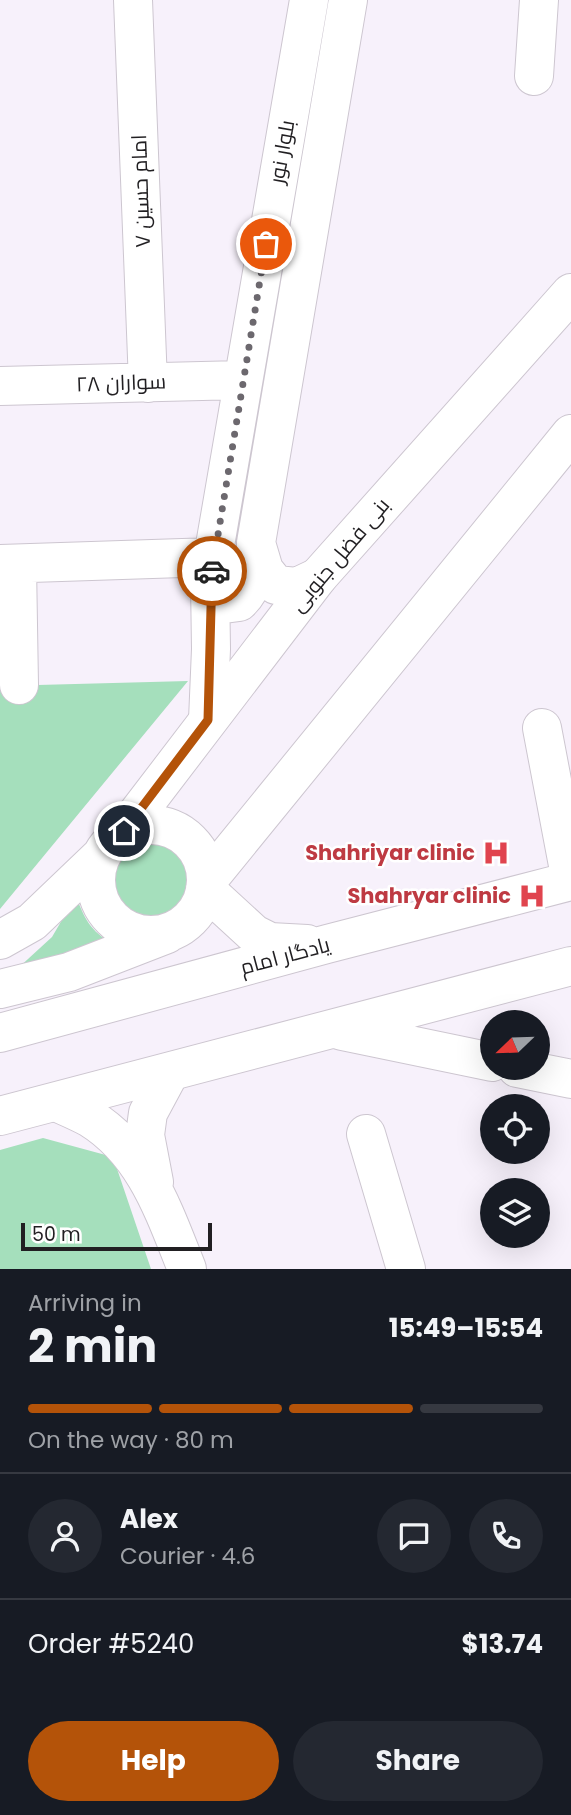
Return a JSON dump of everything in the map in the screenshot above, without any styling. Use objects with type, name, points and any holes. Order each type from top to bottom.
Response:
[{"type":"main road","name":"امام حسین ۷","points":[[133,0],[148,383]]},
{"type":"main road","name":"بلوار نور","points":[[208,720],[212,570],[242,380],[309,0]]},
{"type":"main road","name":"بلوار نور","points":[[212,570],[217,598],[224,604],[239,602],[251,587],[256,543],[348,0]]},
{"type":"main road","points":[[534,76],[538,0]]},
{"type":"main road","name":"بنی فضل جنوبی","points":[[0,940],[32,922],[113,843],[318,578],[571,293]]},
{"type":"main road","name":"سواران ۲۸","points":[[0,386],[242,380]]},
{"type":"main road","points":[[0,989],[69,972],[185,924],[197,912],[206,885],[571,434]]},
{"type":"main road","points":[[256,543],[264,570],[276,585],[297,587],[318,578]]},
{"type":"main road","points":[[19,685],[9,564],[212,570]]},
{"type":"main road","points":[[542,728],[571,881]]},
{"type":"main road","points":[[170,932],[152,936],[133,933],[117,924],[104,910],[97,892],[96,874],[113,843],[142,825],[162,825],[180,832],[194,845],[203,862],[206,885],[254,933],[270,942],[327,944]]},
{"type":"main road","name":"یادگار امام","points":[[0,1033],[571,881]]},
{"type":"main road","points":[[0,1116],[571,967]]},
{"type":"main road","points":[[333,1029],[480,1060]]},
{"type":"main road","points":[[157,1194],[145,1135],[148,1113],[170,1072]]},
{"type":"main road","points":[[550,1075],[571,1079]]},
{"type":"main road","points":[[56,1102],[91,1119],[119,1142],[138,1163],[157,1194],[187,1269]]},
{"type":"main road","points":[[366,1134],[406,1269]]},
{"type":"green space","points":[[188,681],[0,909],[0,686]]},
{"type":"green space","points":[[141,834],[159,834],[175,841],[188,854],[195,870],[195,888],[188,904],[175,917],[159,924],[141,924],[125,917],[112,904],[105,888],[105,870],[112,854],[125,841]]},
{"type":"green space","points":[[76,896],[89,924],[112,943],[16,970],[52,937]]},
{"type":"green space","points":[[43,1138],[113,1157],[151,1269],[0,1269],[0,1150]]},
{"type":"way so far","points":[[212,571],[266,244]]},
{"type":"place","name":"Shahriyar clinic","points":[[496,853]]},
{"type":"place","name":"Shahryar clinic","points":[[532,896]]},
{"type":"route","points":[[124,831],[208,720],[212,571]]}]
